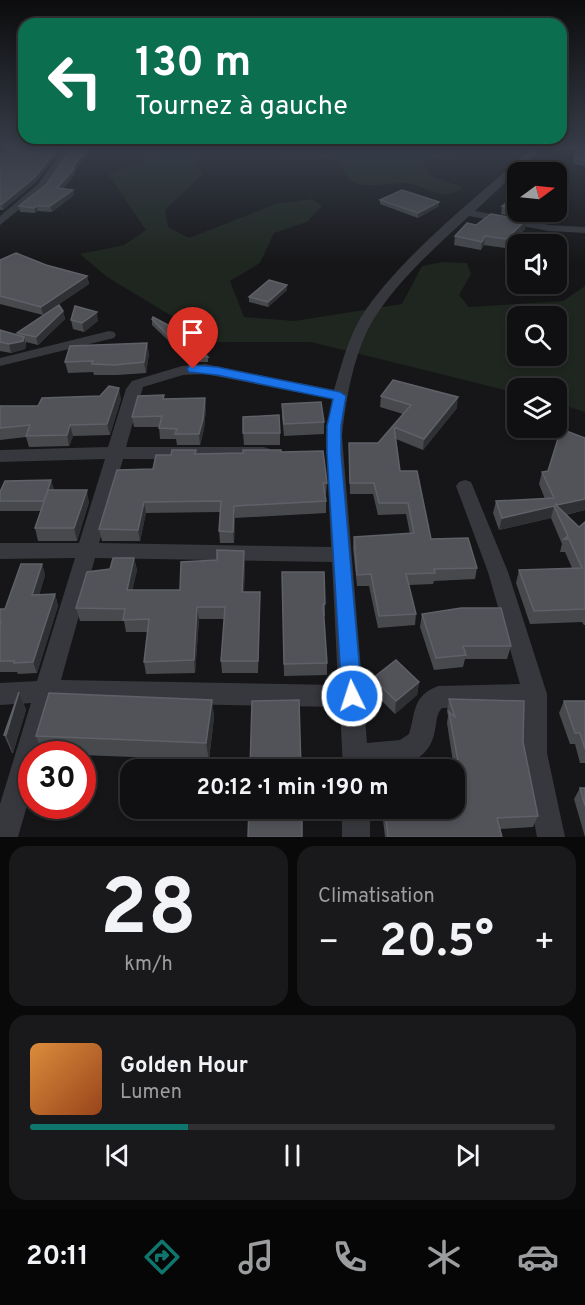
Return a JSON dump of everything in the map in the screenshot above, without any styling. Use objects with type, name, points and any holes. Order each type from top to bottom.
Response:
[{"type":"street","points":[[0,222],[42,186]]},
{"type":"street","points":[[356,759],[342,555],[328,453],[340,396],[358,338],[377,305],[417,258],[497,186]]},
{"type":"street","points":[[468,213],[549,228],[585,230]]},
{"type":"street","points":[[0,362],[110,335]]},
{"type":"street","points":[[4,837],[134,389],[146,380],[182,371],[205,369],[340,396]]},
{"type":"street","points":[[0,456],[277,453]]},
{"type":"street","points":[[465,486],[498,572],[535,694],[534,753],[551,837]]},
{"type":"street","points":[[0,551],[87,550],[342,555]]},
{"type":"street","points":[[0,694],[46,691],[352,696]]},
{"type":"street","points":[[373,759],[406,751],[420,742],[427,707],[431,700],[438,697],[535,694]]},
{"type":"street","points":[[356,819],[356,837]]},
{"type":"shaded area","points":[[116,186],[190,186],[165,210],[168,227],[189,238],[276,204],[312,199],[322,206],[307,222],[274,233],[260,263],[230,281],[244,317],[294,321],[402,304],[422,266],[443,262],[467,263],[471,274],[459,295],[469,307],[563,301],[585,286],[585,412],[567,406],[567,378],[507,378],[507,391],[311,342],[215,342],[107,277],[80,254],[124,245],[146,230]]},
{"type":"shaded area","points":[[419,186],[463,187],[455,192],[441,194]]},
{"type":"building","points":[[0,186],[24,186],[2,204],[0,204]]},
{"type":"building","points":[[44,186],[59,186],[57,188],[73,190],[50,206],[34,208],[19,206]]},
{"type":"building","points":[[402,190],[439,202],[418,213],[380,200]]},
{"type":"building","points":[[491,214],[507,217],[507,222],[524,222],[511,234],[507,234],[506,239],[485,236],[482,242],[455,236],[467,223],[476,225]]},
{"type":"building","points":[[16,253],[46,265],[87,276],[41,307],[0,296],[0,260]]},
{"type":"building","points":[[269,280],[287,285],[268,302],[249,297]]},
{"type":"building","points":[[59,305],[63,311],[36,337],[17,333]]},
{"type":"building","points":[[75,306],[97,312],[82,323],[71,320]]},
{"type":"building","points":[[153,317],[183,333],[208,357],[200,357],[176,344],[152,319]]},
{"type":"building","points":[[0,330],[24,337],[23,341],[9,344],[0,342]]},
{"type":"building","points":[[147,343],[144,362],[115,365],[92,364],[93,361],[65,362],[70,346]]},
{"type":"building","points":[[393,380],[458,397],[424,439],[394,427],[400,471],[417,471],[431,539],[468,538],[477,568],[434,569],[435,573],[406,574],[416,614],[379,616],[371,574],[357,575],[354,537],[414,533],[408,503],[379,503],[374,483],[350,483],[349,443],[378,443],[411,405],[381,396]]},
{"type":"building","points":[[109,386],[119,388],[107,424],[70,425],[67,435],[26,436],[30,425],[0,428],[0,406],[38,406],[42,398],[100,396]]},
{"type":"building","points":[[164,395],[163,399],[205,398],[199,434],[175,434],[177,429],[159,428],[162,416],[132,417],[138,396]]},
{"type":"building","points":[[321,402],[324,422],[284,424],[282,404]]},
{"type":"building","points":[[279,415],[280,433],[243,433],[243,417]]},
{"type":"building","points":[[567,431],[585,438],[585,499],[557,505],[556,503],[556,505],[579,527],[585,522],[585,609],[534,611],[519,570],[582,568],[569,539],[564,539],[568,536],[554,506],[502,518],[496,501],[554,498],[542,472],[548,471],[558,438],[567,438]]},
{"type":"building","points":[[172,450],[196,450],[195,454],[243,453],[243,450],[323,451],[327,483],[323,483],[326,501],[234,506],[233,532],[219,531],[221,501],[144,502],[138,530],[99,529],[117,470],[153,469],[156,455],[171,455]]},
{"type":"building","points":[[51,480],[44,501],[0,501],[0,492],[5,481]]},
{"type":"building","points":[[48,490],[87,490],[74,528],[35,528]]},
{"type":"building","points":[[217,550],[244,551],[242,592],[260,592],[258,661],[221,661],[225,607],[197,607],[194,660],[144,662],[149,619],[123,620],[125,609],[76,608],[87,572],[110,569],[113,558],[134,558],[127,590],[180,590],[181,562],[217,560]]},
{"type":"building","points":[[21,564],[42,564],[32,595],[55,594],[33,662],[0,661],[0,609],[5,609]]},
{"type":"building","points":[[282,572],[324,572],[325,604],[323,604],[327,663],[284,664]]},
{"type":"building","points":[[461,608],[501,608],[511,646],[463,646],[466,655],[436,658],[422,614]]},
{"type":"building","points":[[396,660],[419,682],[396,701],[373,678]]},
{"type":"building","points":[[19,692],[6,735],[4,735]]},
{"type":"building","points":[[49,693],[212,700],[206,743],[36,736]]},
{"type":"building","points":[[449,699],[524,701],[523,742],[538,816],[497,818],[502,837],[388,837],[386,819],[465,819],[465,759],[458,759],[449,712],[455,717]]},
{"type":"building","points":[[299,700],[301,759],[250,759],[252,701]]},
{"type":"building","points":[[564,701],[585,701],[585,749],[580,733],[575,733]]},
{"type":"building","points":[[580,788],[585,788],[585,806]]},
{"type":"building","points":[[249,819],[302,819],[302,837],[248,837]]},
{"type":"route","points":[[193,369],[217,371],[340,396],[334,426],[334,453],[352,696]]}]
